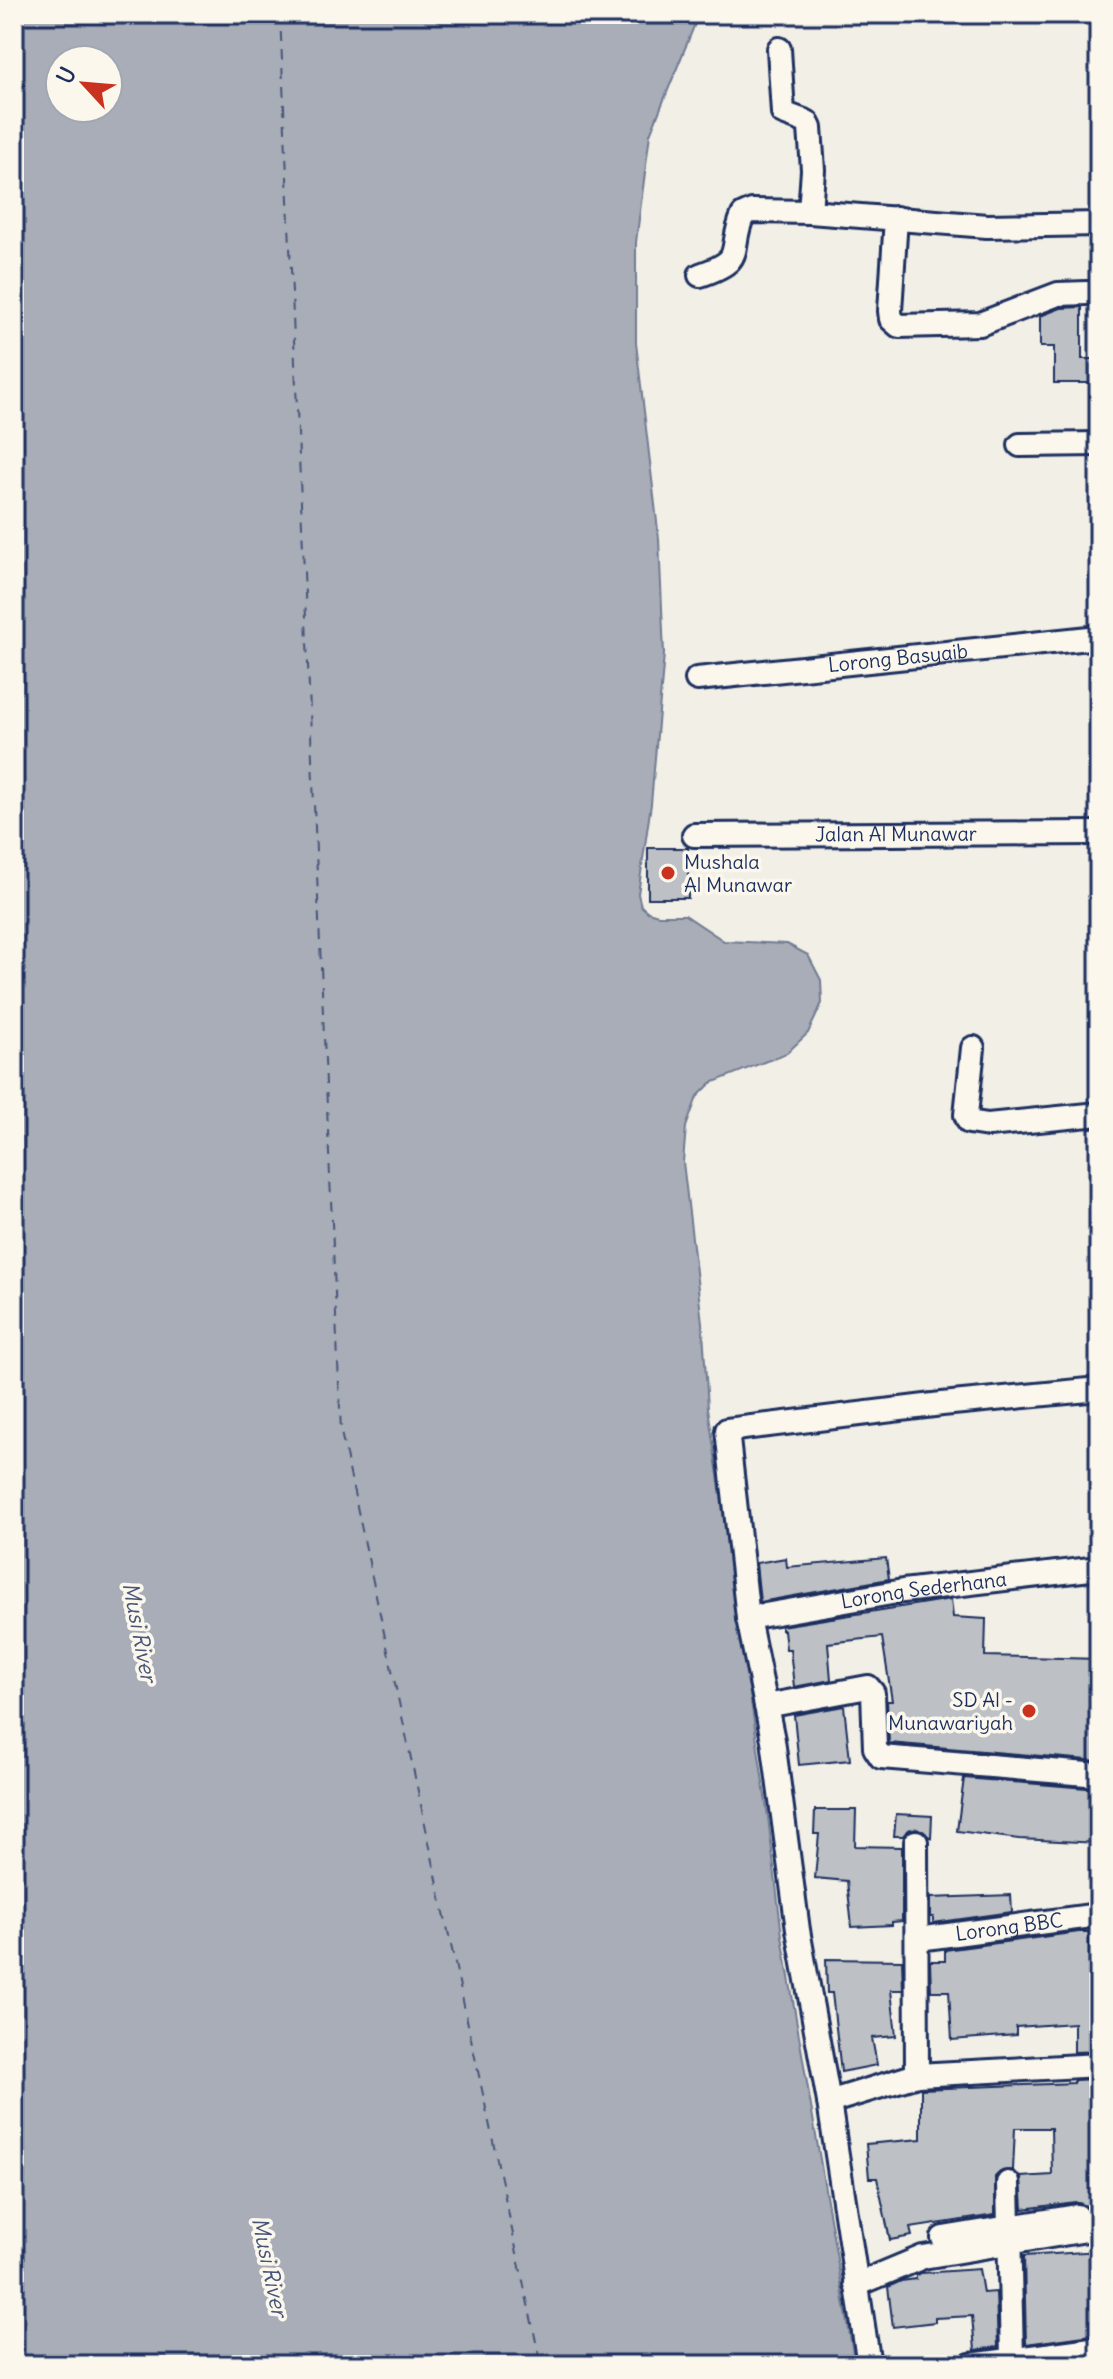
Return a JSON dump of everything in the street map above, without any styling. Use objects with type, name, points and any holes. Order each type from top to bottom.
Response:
[{"type":"street","points":[[779,49],[783,113],[807,122],[810,128],[813,170],[810,212]]},
{"type":"street","points":[[700,275],[723,267],[732,260],[737,228],[743,215],[752,211],[810,212],[987,226],[1099,224]]},
{"type":"street","points":[[896,218],[890,311],[891,319],[899,326],[980,324],[1058,294],[1087,293]]},
{"type":"street","points":[[1020,445],[1099,444]]},
{"type":"street","name":"Lorong Basyaib","points":[[697,679],[1099,637]]},
{"type":"street","name":"Jalan Al Munawar","points":[[694,835],[1099,833]]},
{"type":"street","points":[[973,1048],[966,1115],[969,1122],[988,1125],[1099,1114]]},
{"type":"street","points":[[869,2365],[829,2102],[798,1930],[766,1706],[748,1618],[727,1430],[1099,1389]]},
{"type":"street","name":"Lorong Sederhana","points":[[748,1618],[903,1591],[1099,1568]]},
{"type":"street","points":[[766,1706],[868,1687],[873,1693],[875,1748],[881,1757],[1099,1775]]},
{"type":"street","points":[[916,1842],[917,2075]]},
{"type":"street","name":"Lorong BBC","points":[[918,1939],[1099,1915]]},
{"type":"street","points":[[829,2102],[917,2075],[1099,2065]]},
{"type":"street","points":[[1008,2183],[1012,2358]]},
{"type":"street","points":[[856,2285],[923,2257],[1077,2216]]},
{"type":"street","points":[[926,2241],[1099,2228]]},
{"type":"street","points":[[971,2365],[1099,2348]]},
{"type":"water","name":"Musi River","points":[[14,14],[699,14],[650,134],[636,242],[636,343],[659,539],[664,654],[651,804],[638,894],[641,906],[648,912],[685,915],[724,941],[787,944],[808,955],[821,980],[822,1003],[808,1033],[787,1053],[711,1083],[697,1097],[686,1127],[683,1162],[703,1331],[708,1408],[768,1817],[782,1936],[855,2365],[14,2365]]},
{"type":"building","points":[[1082,307],[1082,359],[1099,359],[1099,383],[1054,383],[1054,347],[1040,347],[1040,316],[1061,308]]},
{"type":"building","name":"Mushala Al Munawar","points":[[648,848],[688,848],[688,898],[648,898]]},
{"type":"building","points":[[786,1558],[787,1567],[886,1558],[889,1579],[760,1602],[756,1563]]},
{"type":"building","points":[[951,1599],[953,1617],[986,1619],[985,1656],[1099,1659],[1099,1761],[889,1743],[887,1701],[892,1701],[882,1637],[828,1643],[831,1680],[794,1687],[790,1649],[786,1649],[781,1626]]},
{"type":"building","points":[[844,1706],[850,1760],[799,1765],[794,1715]]},
{"type":"building","points":[[964,1778],[1099,1789],[1099,1843],[1019,1839],[957,1831]]},
{"type":"building","points":[[815,1810],[856,1810],[855,1846],[902,1847],[902,1921],[892,1922],[892,1925],[852,1927],[847,1881],[815,1878],[819,1834],[814,1834]]},
{"type":"building","points":[[896,1814],[932,1816],[931,1838],[917,1828],[908,1830],[903,1836],[894,1836]]},
{"type":"building","points":[[1011,1895],[1012,1912],[933,1923],[933,1917],[930,1917],[930,1898]]},
{"type":"building","points":[[1089,1932],[1090,2002],[1099,2002],[1099,2051],[1074,2052],[1074,2023],[1016,2027],[1016,2035],[952,2040],[949,1991],[931,1991],[930,1961],[945,1961],[945,1950]]},
{"type":"building","points":[[826,1959],[902,1960],[903,1990],[891,1990],[896,2036],[872,2038],[877,2065],[841,2072],[832,1993],[827,1993]]},
{"type":"building","points":[[1099,2079],[1099,2205],[1086,2206],[1075,2202],[1023,2209],[1021,2177],[1052,2175],[1051,2128],[1015,2128],[1013,2170],[1001,2171],[995,2177],[995,2215],[910,2228],[912,2236],[890,2240],[877,2178],[869,2178],[866,2144],[921,2139],[921,2089],[1074,2083],[1074,2080]]},
{"type":"building","points":[[1099,2251],[1099,2334],[1026,2344],[1024,2256]]},
{"type":"building","points":[[979,2269],[983,2293],[996,2292],[998,2347],[975,2350],[972,2316],[935,2318],[935,2322],[893,2327],[888,2287],[916,2279],[916,2275],[921,2273]]},
{"type":"ferry route","points":[[280,14],[341,1432],[541,2365]]},
{"type":"place","name":"Mushala Al Munawar","points":[[668,873]]},
{"type":"place","name":"SD Al - Munawariyah","points":[[1029,1711]]}]
